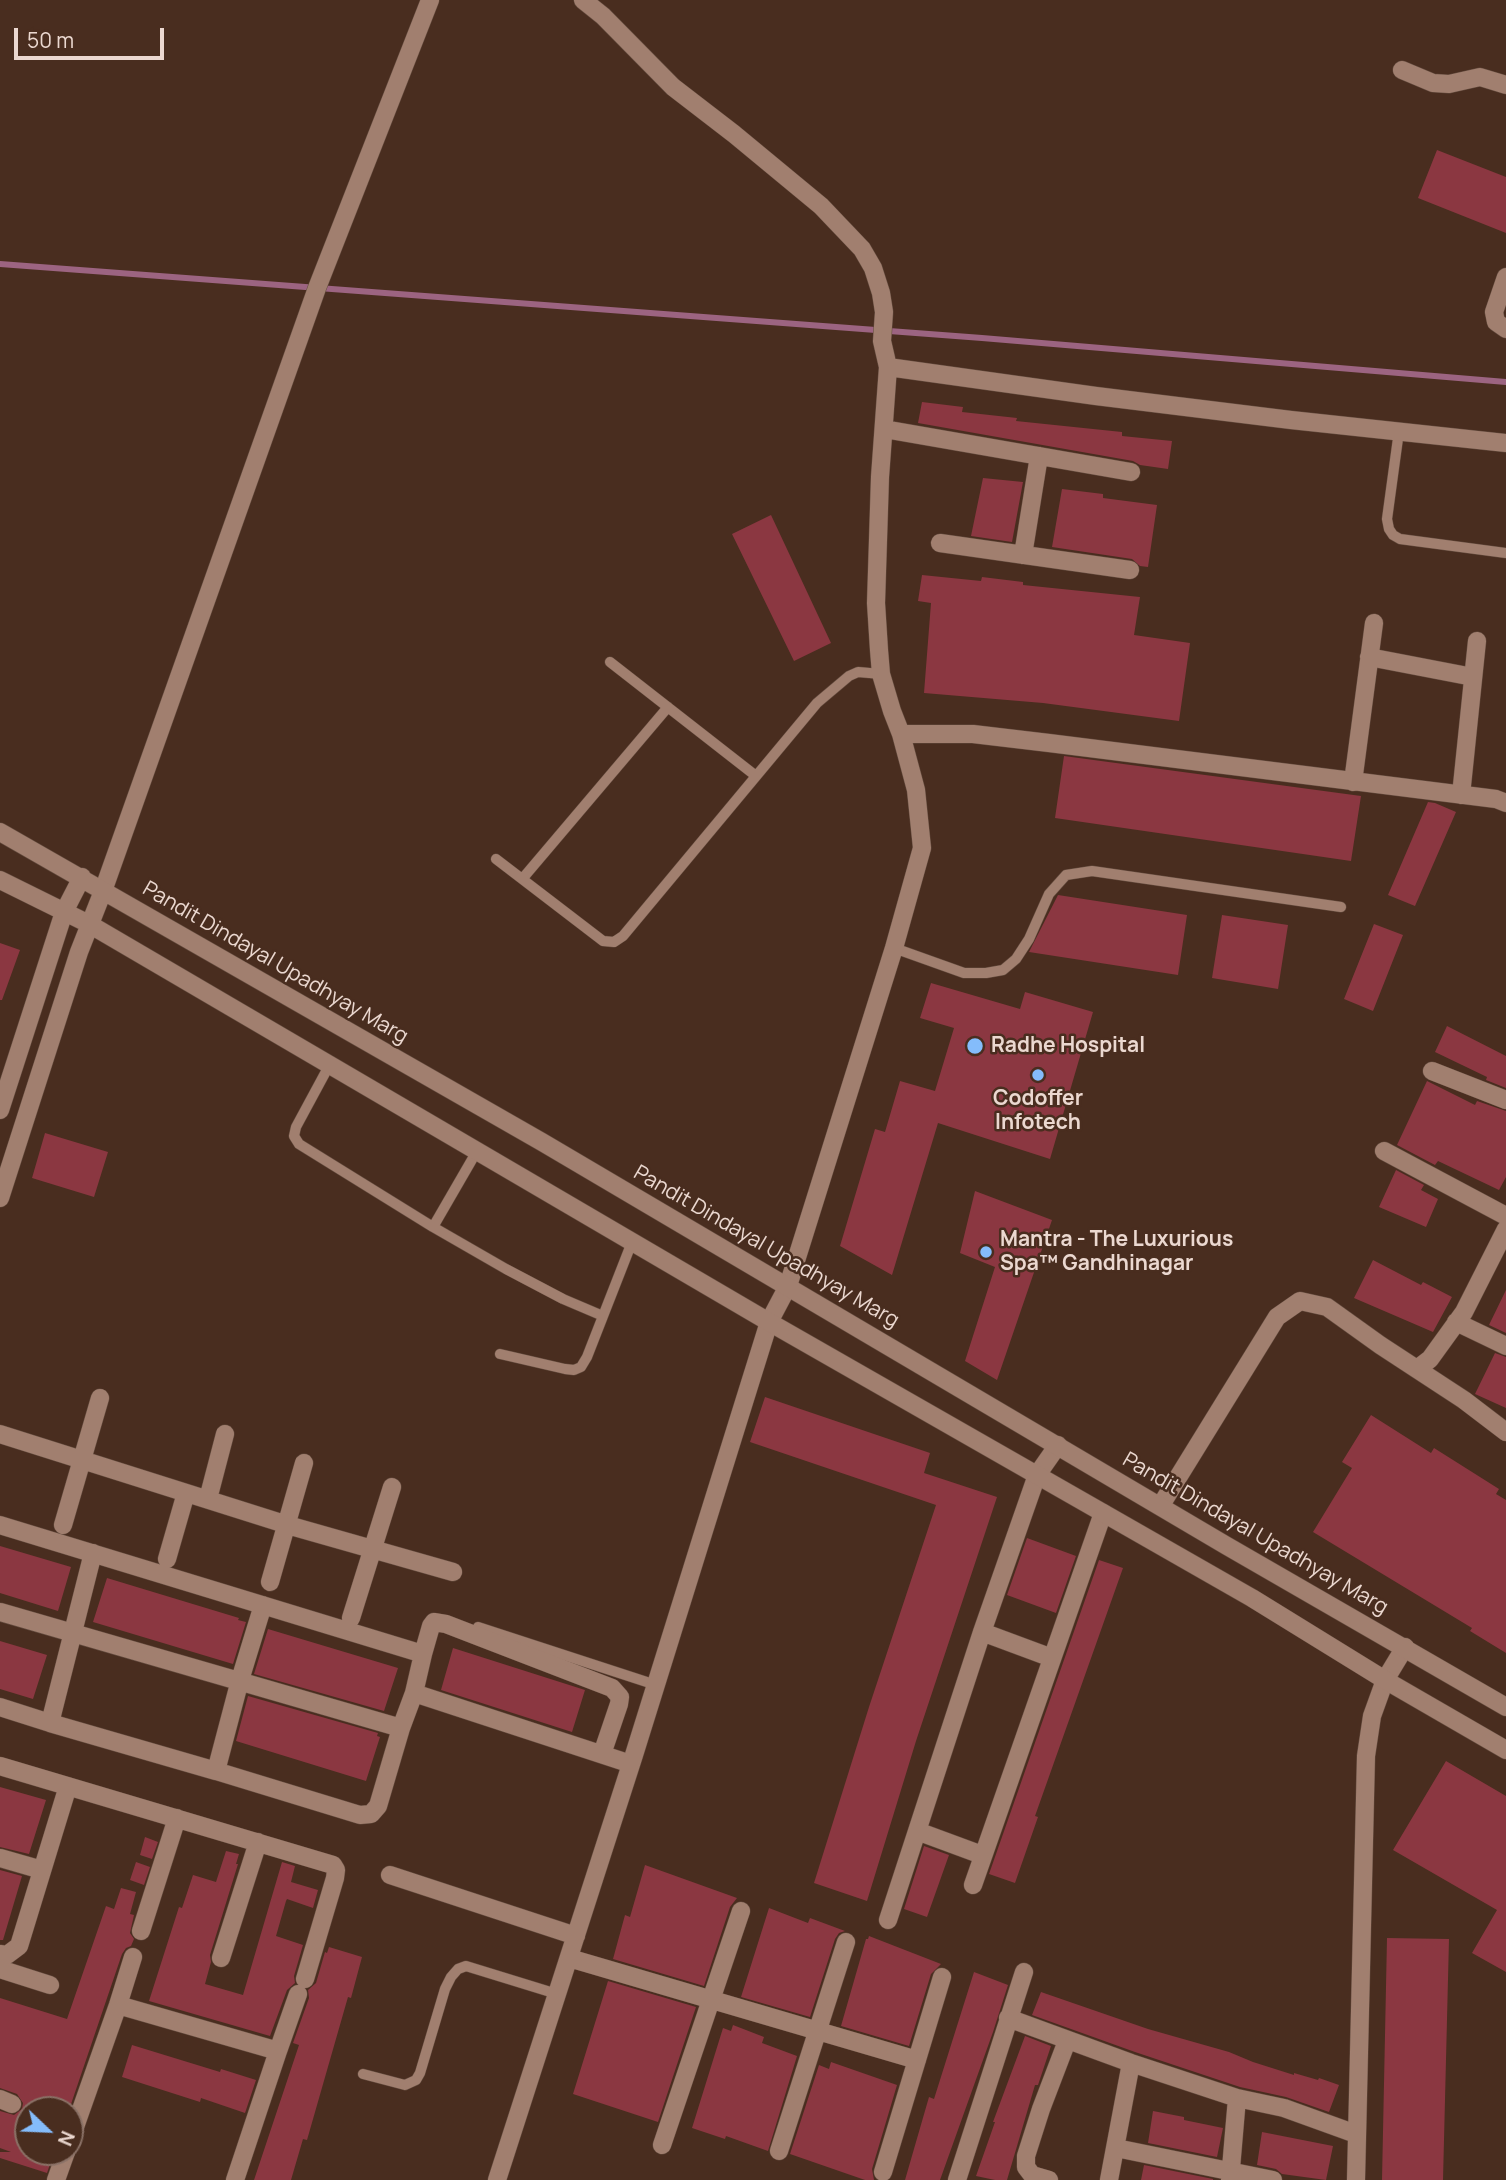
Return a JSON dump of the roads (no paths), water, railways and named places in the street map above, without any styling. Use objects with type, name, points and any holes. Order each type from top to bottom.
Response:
[{"type":"street","points":[[0,1198],[89,923],[103,891],[317,288],[430,0]]},
{"type":"street","points":[[497,2180],[631,1765],[769,1322],[788,1286],[894,948],[922,848],[916,790],[881,674],[876,603],[880,477],[888,367],[882,341],[884,312],[873,268],[862,249],[821,206],[673,87],[603,16],[583,0]]},
{"type":"street","points":[[1402,70],[1433,83],[1449,84],[1479,77],[1506,85]]},
{"type":"street","points":[[1506,277],[1494,312],[1496,322],[1506,330]]},
{"type":"street","points":[[888,367],[1096,396],[1506,443]]},
{"type":"street","points":[[884,429],[1131,472]]},
{"type":"street","points":[[1023,555],[1039,456]]},
{"type":"street","points":[[940,543],[1130,570]]},
{"type":"street","points":[[1353,782],[1374,623]]},
{"type":"street","points":[[1461,795],[1477,641]]},
{"type":"street","points":[[1369,657],[1473,677]]},
{"type":"street","points":[[901,734],[973,734],[1496,799],[1506,803]]},
{"type":"street","name":"Pandit Dindayal Upadhyay Marg","points":[[0,832],[554,1149],[1227,1546],[1506,1707]]},
{"type":"street","points":[[0,1108],[64,912],[82,877]]},
{"type":"street","points":[[0,880],[89,923],[769,1322],[1252,1598],[1385,1680],[1506,1749]]},
{"type":"street","points":[[1432,1071],[1506,1100]]},
{"type":"street","points":[[1384,1151],[1506,1216]]},
{"type":"street","points":[[1417,1369],[1430,1359],[1464,1312],[1506,1229]]},
{"type":"street","points":[[1161,1506],[1277,1317],[1300,1301],[1327,1307],[1464,1400],[1506,1432]]},
{"type":"street","points":[[1456,1322],[1506,1346]]},
{"type":"street","points":[[63,1525],[100,1398]]},
{"type":"street","points":[[0,1434],[286,1524],[453,1572]]},
{"type":"street","points":[[208,1499],[225,1434]]},
{"type":"street","points":[[888,1920],[982,1632],[1037,1475],[1058,1445]]},
{"type":"street","points":[[270,1582],[304,1463]]},
{"type":"street","points":[[351,1618],[392,1487]]},
{"type":"street","points":[[167,1559],[186,1493]]},
{"type":"street","points":[[972,1885],[1102,1513]]},
{"type":"street","points":[[0,1525],[423,1654]]},
{"type":"street","points":[[50,1723],[93,1553]]},
{"type":"street","points":[[216,1771],[263,1605]]},
{"type":"street","points":[[0,1612],[401,1728]]},
{"type":"street","points":[[0,1707],[359,1815],[371,1814],[378,1806],[434,1622],[446,1624],[612,1688],[620,1697],[619,1704],[602,1754]]},
{"type":"street","points":[[982,1632],[1052,1658]]},
{"type":"street","points":[[1356,2180],[1366,1756],[1372,1716],[1385,1680],[1405,1647]]},
{"type":"street","points":[[414,1692],[631,1765]]},
{"type":"street","points":[[0,1766],[333,1864],[336,1870],[335,1878],[302,1987],[235,2180]]},
{"type":"street","points":[[0,1954],[7,1955],[19,1946],[68,1786]]},
{"type":"street","points":[[141,1931],[177,1818]]},
{"type":"street","points":[[917,1831],[982,1855]]},
{"type":"street","points":[[221,1958],[258,1842]]},
{"type":"street","points":[[0,1858],[42,1870]]},
{"type":"street","points":[[390,1875],[576,1936]]},
{"type":"street","points":[[662,2145],[741,1911]]},
{"type":"street","points":[[779,2151],[846,1942]]},
{"type":"street","points":[[84,2102],[133,1957]]},
{"type":"street","points":[[569,1958],[917,2060]]},
{"type":"street","points":[[0,1969],[50,1985]]},
{"type":"street","points":[[957,2180],[1024,1972]]},
{"type":"street","points":[[883,2172],[942,1976]]},
{"type":"street","points":[[118,2006],[278,2051]]},
{"type":"street","points":[[1008,2018],[1131,2063],[1237,2098],[1284,2108],[1356,2134]]},
{"type":"street","points":[[1049,2180],[1032,2175],[1026,2167],[1026,2156],[1068,2041]]},
{"type":"street","points":[[1108,2180],[1131,2063]]},
{"type":"street","points":[[1230,2176],[1237,2098]]},
{"type":"street","points":[[1116,2148],[1230,2176],[1273,2180]]},
{"type":"lane","points":[[1399,431],[1387,519],[1388,529],[1393,535],[1506,553]]},
{"type":"lane","points":[[610,662],[757,776]]},
{"type":"lane","points":[[496,859],[603,941],[614,942],[623,936],[817,703],[849,676],[858,672],[881,674]]},
{"type":"lane","points":[[523,878],[668,707]]},
{"type":"lane","points":[[894,948],[964,973],[1003,970],[1016,959],[1029,939],[1049,894],[1066,874],[1091,871],[1341,907]]},
{"type":"lane","points":[[330,1064],[296,1127],[295,1136],[299,1144],[433,1227],[563,1299],[603,1316]]},
{"type":"lane","points":[[433,1227],[477,1151]]},
{"type":"lane","points":[[500,1354],[574,1370],[581,1367],[632,1241]]},
{"type":"lane","points":[[478,1627],[656,1685]]},
{"type":"lane","points":[[363,2074],[405,2085],[416,2080],[445,1989],[458,1969],[466,1966],[557,1994]]},
{"type":"waterway","points":[[0,264],[982,338],[1506,382]]},
{"type":"place","name":"Radhe Hospital","points":[[975,1046]]},
{"type":"place","name":"Codoffer Infotech","points":[[1038,1075]]},
{"type":"place","name":"Mantra - The Luxurious Spa™ Gandhinagar","points":[[986,1252]]}]
